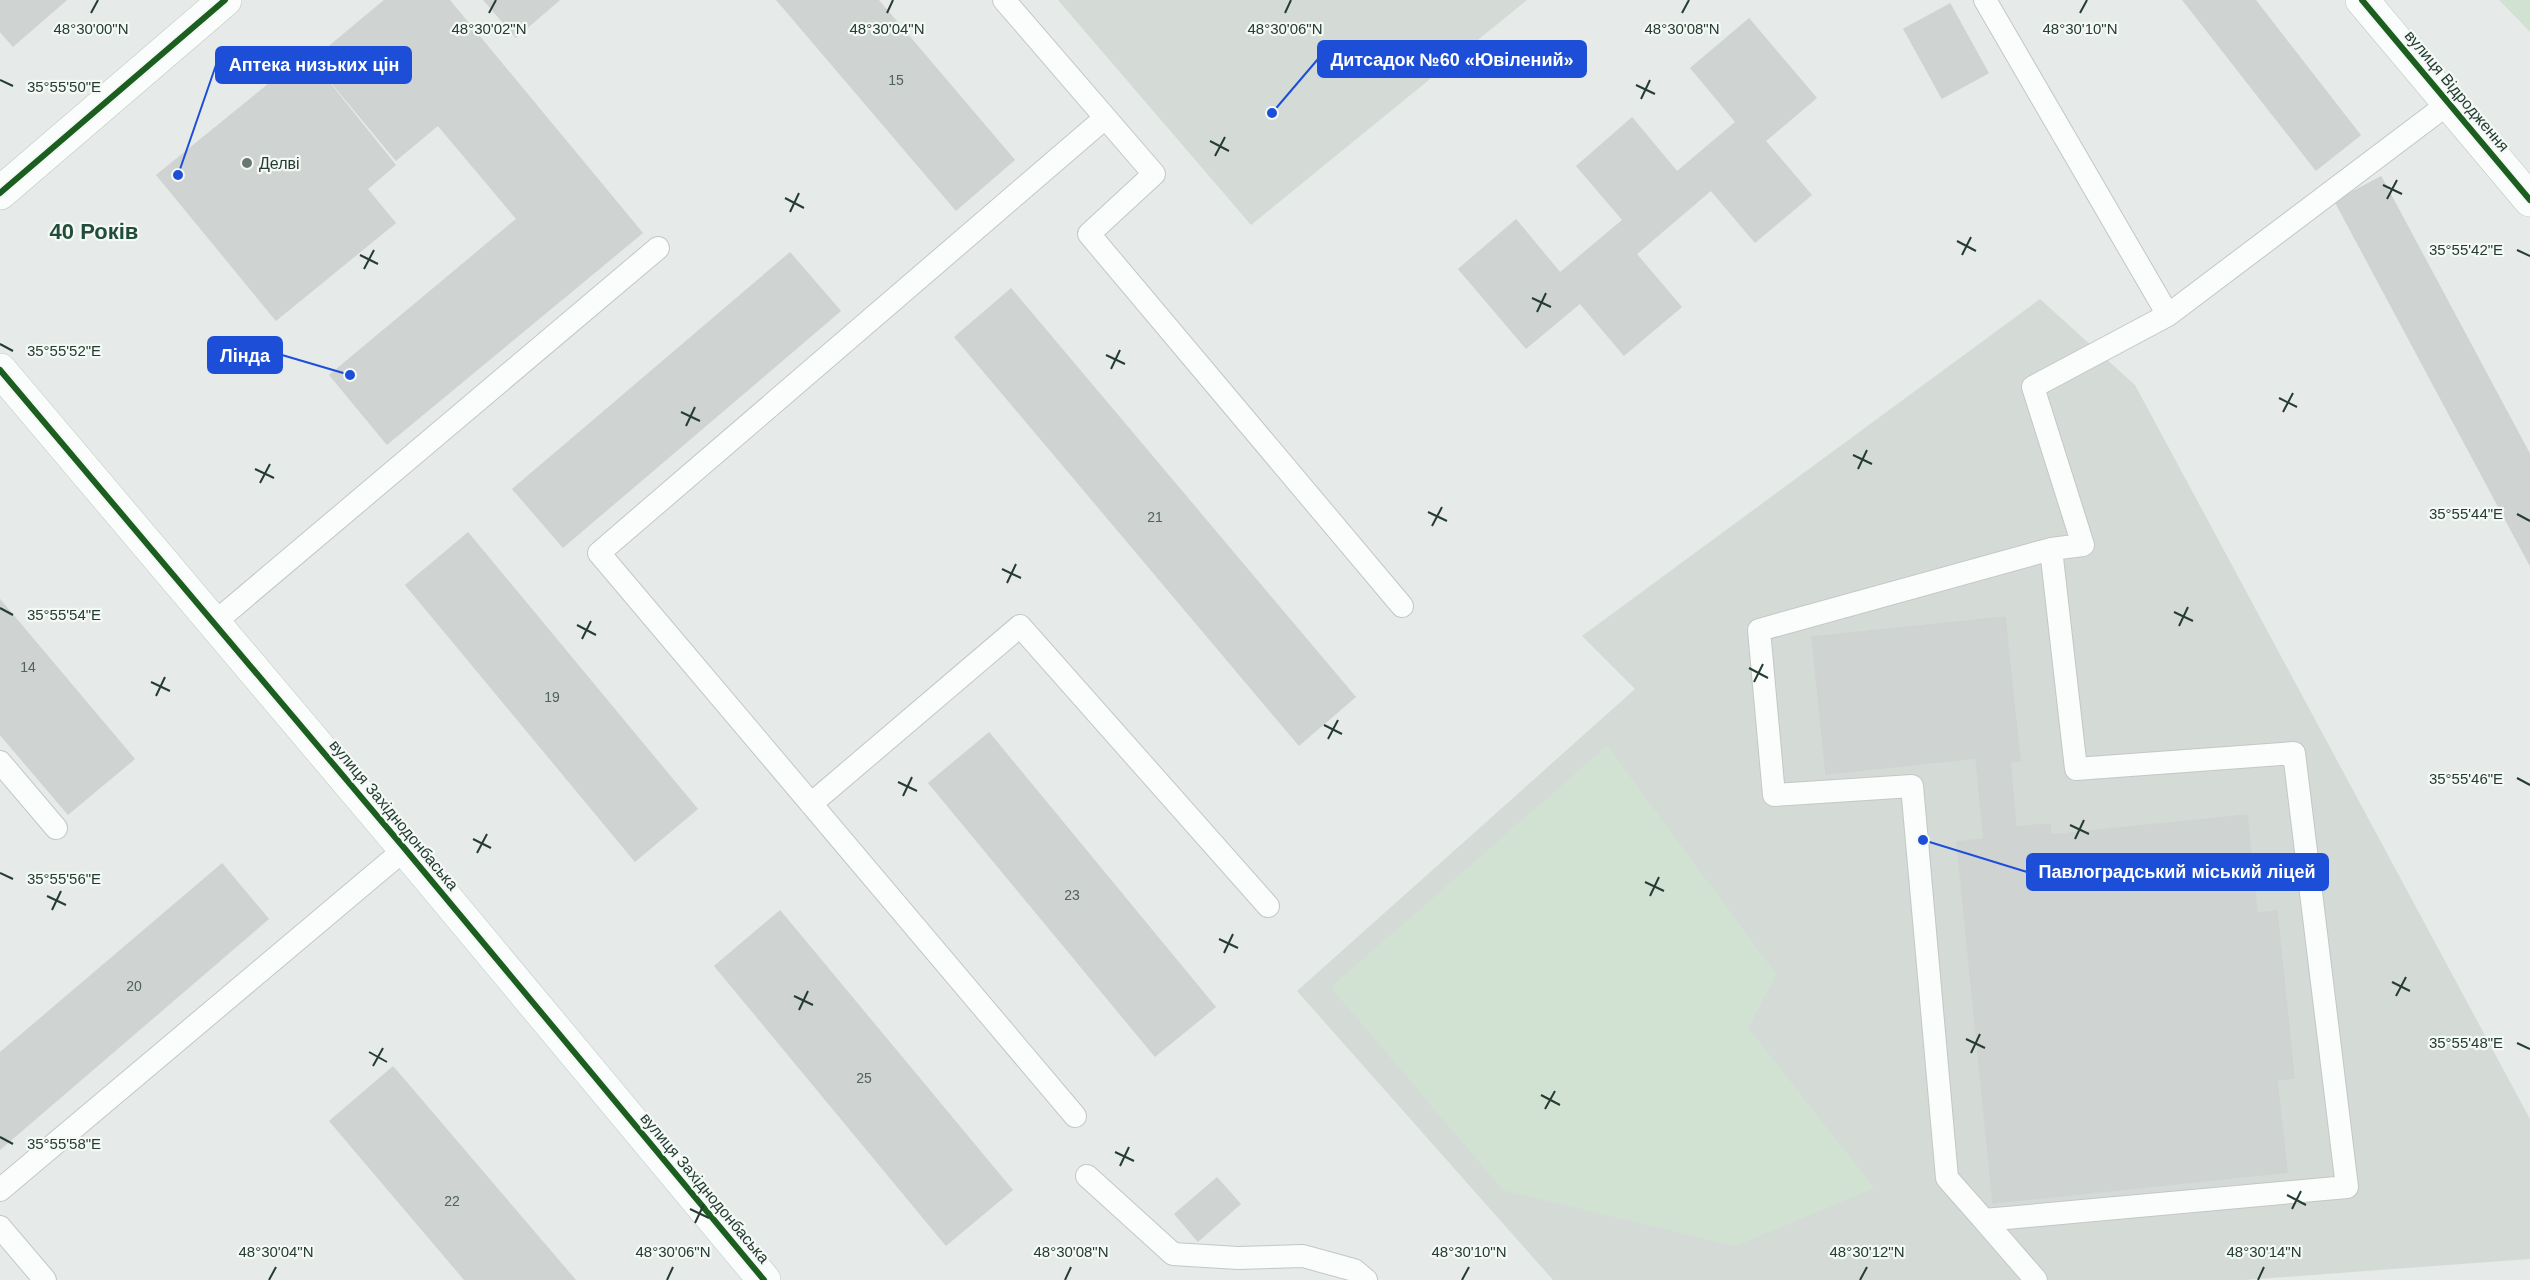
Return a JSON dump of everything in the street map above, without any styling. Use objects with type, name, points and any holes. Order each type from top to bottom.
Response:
[{"type":"street","points":[[0,193],[225,0]]},
{"type":"street","name":"вулиця Відродження","points":[[2362,0],[2530,200]]},
{"type":"street","name":"вулиця Західнодонбаська","points":[[0,370],[405,849],[764,1280]]},
{"type":"lane","points":[[1004,0],[1154,174],[1089,234],[1402,606]]},
{"type":"lane","points":[[1985,0],[2168,315]]},
{"type":"lane","points":[[2036,1280],[1947,1178],[1912,786],[1774,795],[1759,630],[2051,549],[2083,545],[2033,387],[2168,315],[2449,103]]},
{"type":"lane","points":[[1075,1116],[599,553],[1105,118]]},
{"type":"lane","points":[[214,623],[658,248]]},
{"type":"lane","points":[[1984,1220],[2347,1187],[2294,753],[2076,769],[2051,549]]},
{"type":"lane","points":[[811,804],[1020,626],[1268,906]]},
{"type":"lane","points":[[0,762],[56,828]]},
{"type":"lane","points":[[0,1190],[405,849]]},
{"type":"lane","points":[[1087,1176],[1173,1254],[1238,1258],[1303,1256],[1354,1270],[1366,1280]]},
{"type":"lane","points":[[0,1227],[40,1278]]},
{"type":"shaded area","points":[[1058,0],[1527,0],[1251,225]]},
{"type":"shaded area","points":[[2040,299],[2135,385],[2530,1119],[2530,1259],[2244,1280],[1553,1280],[1297,991],[1635,689],[1582,636]]},
{"type":"green space","points":[[2499,0],[2530,0],[2530,32]]},
{"type":"green space","points":[[1607,746],[1776,974],[1748,1028],[1874,1188],[1735,1246],[1503,1190],[1331,987]]},
{"type":"building","points":[[0,0],[66,0],[13,46],[0,31]]},
{"type":"building","points":[[385,0],[449,0],[642,233],[387,444],[330,375],[517,219],[438,125],[396,160],[313,60]]},
{"type":"building","points":[[484,0],[559,0],[516,37]]},
{"type":"building","points":[[777,0],[878,0],[1014,160],[956,210]]},
{"type":"building","points":[[2183,0],[2255,0],[2360,135],[2316,170]]},
{"type":"building","points":[[1950,4],[1988,73],[1942,98],[1904,29]]},
{"type":"building","points":[[1749,19],[1816,98],[1765,141],[1811,195],[1755,242],[1711,190],[1636,254],[1681,307],[1624,355],[1580,303],[1526,348],[1459,269],[1516,220],[1560,273],[1623,220],[1577,166],[1632,118],[1677,172],[1736,122],[1691,68]]},
{"type":"building","points":[[306,54],[395,165],[367,189],[395,223],[276,320],[157,175]]},
{"type":"building","points":[[2381,177],[2530,455],[2530,565],[2335,201]]},
{"type":"building","points":[[790,253],[840,311],[563,547],[513,489]]},
{"type":"building","points":[[1011,289],[1355,697],[1299,745],[955,337]]},
{"type":"building","points":[[468,533],[697,809],[635,861],[406,585]]},
{"type":"building","points":[[0,600],[134,759],[68,814],[0,734]]},
{"type":"building","points":[[2005,617],[2020,761],[2010,762],[2016,827],[2050,824],[2051,835],[2247,815],[2257,913],[2277,911],[2294,1078],[2277,1080],[2287,1172],[1993,1203],[1957,842],[1984,839],[1976,758],[1826,774],[1812,637]]},
{"type":"building","points":[[989,733],[1215,1007],[1155,1056],[929,783]]},
{"type":"building","points":[[222,864],[268,919],[0,1149],[0,1053]]},
{"type":"building","points":[[780,911],[1012,1190],[946,1245],[715,966]]},
{"type":"building","points":[[393,1067],[575,1280],[465,1280],[330,1121]]},
{"type":"building","points":[[1217,1178],[1240,1204],[1198,1241],[1175,1214]]},
{"type":"cycle path","points":[[0,193],[225,0]]},
{"type":"cycle path","points":[[2362,0],[2530,200]]},
{"type":"cycle path","points":[[0,370],[405,849],[764,1280]]},
{"type":"place","name":"Дитсадок №60 «Ювілений»","points":[[1272,113]]},
{"type":"place","name":"Делві","points":[[247,163]]},
{"type":"place","name":"Аптека низьких цін","points":[[178,175]]},
{"type":"place","name":"Лінда","points":[[350,375]]},
{"type":"place","name":"Павлоградський міський ліцей","points":[[1923,840]]},
{"type":"district","name":"40 Років","points":[[94,231]]}]
